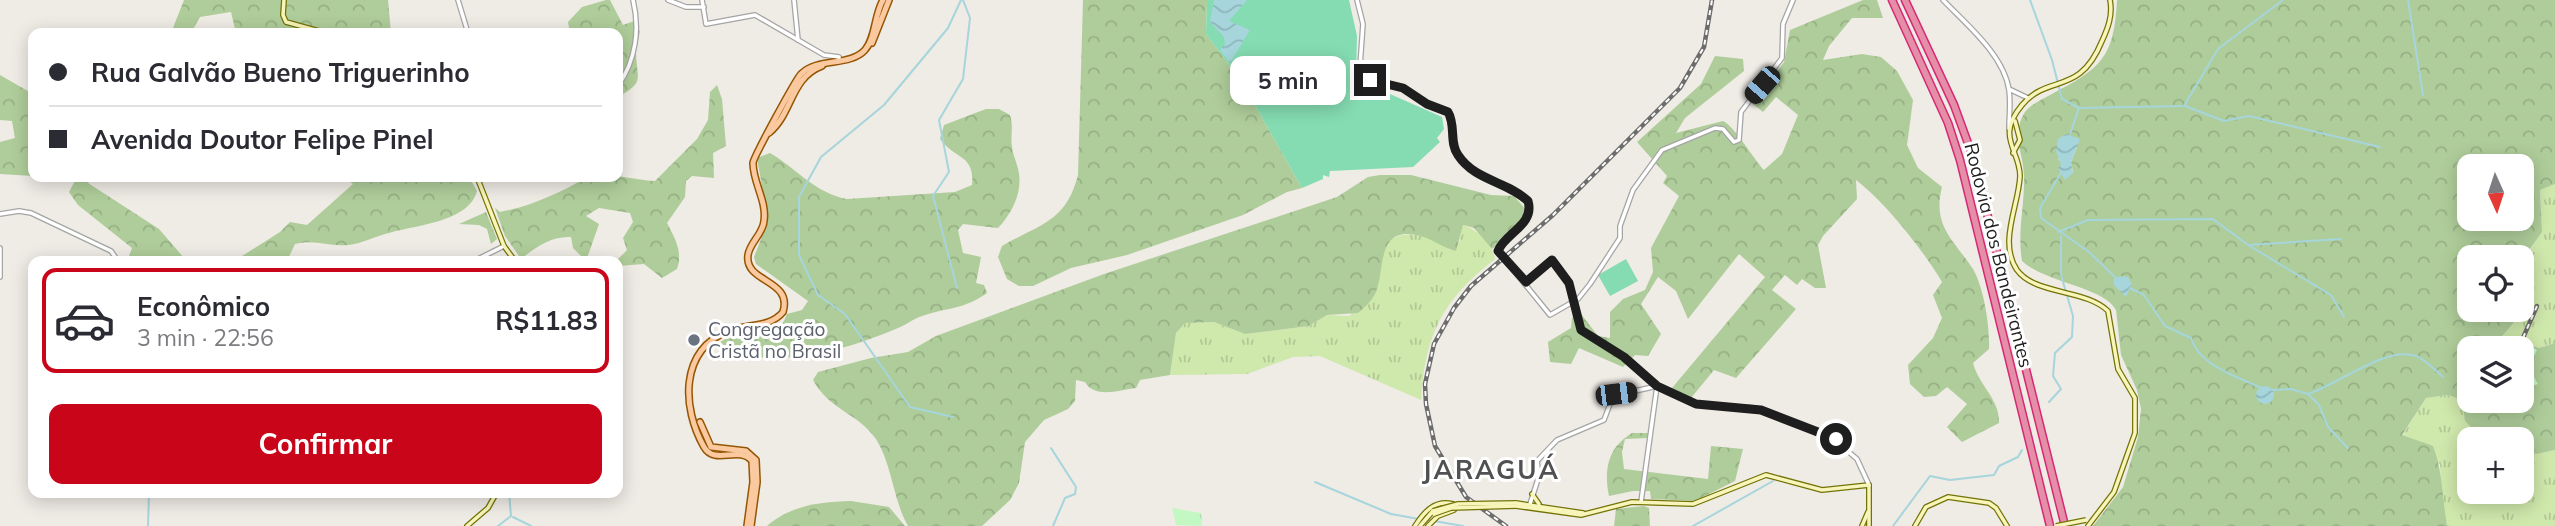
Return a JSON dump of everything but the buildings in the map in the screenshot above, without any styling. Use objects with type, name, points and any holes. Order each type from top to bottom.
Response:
[{"type":"highway","name":"Rodovia dos Bandeirantes","points":[[1892,0],[1948,122],[1961,160],[2050,526]]},
{"type":"highway","name":"Rodovia dos Bandeirantes","points":[[1905,0],[1954,105],[1973,157],[2065,526]]},
{"type":"main road","points":[[284,0],[283,15],[286,22],[308,28]]},
{"type":"main road","points":[[749,526],[752,461],[742,454],[713,455],[703,444],[688,386],[692,365],[717,337],[736,329],[770,322],[783,312],[784,295],[778,286],[754,272],[748,262],[749,251],[761,231],[765,215],[753,163],[763,138],[783,113],[794,83],[804,72],[819,64],[856,56],[866,49],[883,0]]},
{"type":"main road","points":[[839,60],[859,58],[867,52],[889,0]]},
{"type":"main road","points":[[2088,526],[2114,492],[2129,455],[2135,433],[2135,398],[2118,369],[2108,311],[2099,304],[2029,280],[2016,268],[2010,245],[2020,173],[2010,145],[2010,126],[2029,99],[2073,79],[2091,66],[2109,22],[2110,0]]},
{"type":"main road","points":[[2013,154],[2020,140],[2014,119]]},
{"type":"main road","points":[[2010,126],[2018,129]]},
{"type":"main road","points":[[2010,145],[2017,146]]},
{"type":"main road","points":[[479,182],[504,246],[511,256]]},
{"type":"main road","points":[[688,386],[709,443],[716,450],[746,451],[755,460],[757,482],[749,526]]},
{"type":"main road","points":[[713,455],[727,451]]},
{"type":"main road","points":[[1516,504],[1585,513],[1641,502],[1701,503],[1766,475],[1822,489],[1868,485],[1870,510],[1866,524]]},
{"type":"main road","points":[[1532,494],[1541,506]]},
{"type":"main road","points":[[1915,526],[1926,506],[1948,497],[1989,503],[1996,508],[2007,526]]},
{"type":"main road","points":[[467,526],[488,508],[493,498]]},
{"type":"main road","points":[[1418,526],[1431,508],[1439,503],[1453,504],[1454,510],[1438,516],[1427,526]]},
{"type":"main road","points":[[1418,526],[1433,513],[1458,504],[1530,504],[1585,513]]},
{"type":"main road","points":[[2056,526],[2093,519]]},
{"type":"street","points":[[458,0],[466,28]]},
{"type":"street","points":[[623,76],[629,65],[638,31],[634,0]]},
{"type":"street","points":[[668,0],[686,7],[704,7]]},
{"type":"street","points":[[702,0],[706,24],[755,15],[824,55],[839,60]]},
{"type":"street","points":[[794,0],[798,40]]},
{"type":"street","points":[[1357,0],[1363,24],[1360,66],[1365,77],[1403,88],[1427,104],[1448,112],[1460,157],[1481,177],[1503,185],[1528,201],[1530,210],[1525,221],[1497,248],[1550,315],[1584,292],[1619,241],[1620,226],[1633,190],[1662,150],[1715,128],[1723,129],[1734,142],[1739,140],[1741,112],[1782,58],[1783,24],[1793,0]]},
{"type":"street","points":[[1943,0],[1993,57],[2009,89],[2010,126]]},
{"type":"street","points":[[2009,89],[2029,99]]},
{"type":"street","points":[[0,215],[19,211],[31,213],[111,251],[114,256]]},
{"type":"street","points":[[484,256],[504,246]]},
{"type":"street","points":[[0,248],[0,277]]},
{"type":"street","points":[[1526,282],[1552,260],[1569,283],[1581,330],[1624,357],[1657,386],[1696,404],[1755,408],[1830,436],[1857,459],[1868,485]]},
{"type":"street","points":[[1530,504],[1539,476],[1537,461],[1557,440],[1604,420],[1608,402],[1613,396],[1657,386]]},
{"type":"street","points":[[1641,502],[1657,386]]},
{"type":"green space","points":[[184,0],[388,0],[391,28],[235,28],[231,12],[200,17],[194,28],[173,28]]},
{"type":"green space","points":[[610,0],[623,25],[634,21],[640,31],[636,51],[638,80],[623,94],[623,28],[569,28],[568,22],[582,7]]},
{"type":"green space","points":[[1083,0],[1207,0],[1206,34],[1240,79],[1302,188],[1287,192],[1243,215],[1127,255],[1071,268],[1033,286],[1019,286],[1007,279],[998,257],[1002,246],[1040,226],[1059,212],[1073,191],[1078,175]]},
{"type":"green space","points":[[1207,0],[1349,0],[1357,36],[1356,79],[1442,117],[1444,129],[1437,138],[1440,142],[1413,167],[1330,171],[1329,177],[1323,175],[1323,179],[1302,188],[1240,79],[1206,34]]},
{"type":"green space","points":[[1863,0],[1877,0],[1883,18],[1852,18],[1829,46],[1823,60],[1862,54],[1881,57],[1897,71],[1913,100],[1907,145],[1918,168],[1942,187],[1942,222],[1952,241],[1973,269],[1980,286],[1987,319],[1989,349],[1973,363],[1993,400],[1999,423],[1962,442],[1947,427],[1967,404],[1947,387],[1936,396],[1924,397],[1910,384],[1908,365],[1933,338],[1942,318],[1933,295],[1942,282],[1903,227],[1879,200],[1856,180],[1857,199],[1818,245],[1826,288],[1815,288],[1802,279],[1797,285],[1785,275],[1772,290],[1796,309],[1736,378],[1714,370],[1691,398],[1672,388],[1765,277],[1739,254],[1688,319],[1676,291],[1658,277],[1641,304],[1661,334],[1648,356],[1635,355],[1623,367],[1579,348],[1571,364],[1550,362],[1548,342],[1571,328],[1572,318],[1578,310],[1598,336],[1610,338],[1610,312],[1623,299],[1645,290],[1653,272],[1651,248],[1679,196],[1663,183],[1667,176],[1637,142],[1701,84],[1715,56],[1743,59],[1744,71],[1685,118],[1676,133],[1723,121],[1764,170],[1782,154],[1798,115],[1776,97],[1763,112],[1753,104],[1784,62],[1790,30]]},
{"type":"green space","points":[[2117,0],[2555,0],[2555,184],[2540,190],[2542,232],[2533,245],[2457,245],[2457,322],[2514,322],[2502,336],[2457,336],[2457,398],[2448,395],[2426,398],[2402,435],[2433,446],[2441,475],[2447,525],[2450,526],[2093,526],[2123,487],[2138,437],[2141,409],[2137,390],[2121,355],[2116,310],[2110,302],[2087,290],[2045,275],[2022,261],[2020,240],[2024,175],[2018,136],[2025,112],[2093,68],[2102,59],[2112,36]],"holes":[[[2077,147],[2071,162],[2073,173],[2058,159]]]},
{"type":"green space","points":[[0,75],[28,91],[28,176],[0,174],[0,142],[15,138],[12,121],[0,120]]},
{"type":"green space","points":[[717,85],[722,99],[726,146],[713,153],[714,178],[692,176],[686,181],[685,197],[667,223],[679,251],[677,269],[662,278],[644,264],[623,266],[621,256],[627,250],[623,238],[633,222],[630,213],[599,208],[586,216],[599,224],[588,256],[581,256],[573,248],[571,237],[564,237],[550,240],[525,256],[519,256],[505,236],[495,208],[500,212],[534,203],[578,182],[623,182],[623,177],[655,181],[697,139],[708,120],[710,92]]},
{"type":"green space","points":[[986,109],[999,109],[1010,115],[1012,147],[1019,181],[1014,203],[998,228],[963,224],[958,230],[963,253],[981,257],[976,283],[984,285],[987,293],[963,305],[922,316],[876,337],[831,351],[784,358],[761,358],[715,348],[737,334],[783,323],[787,314],[802,310],[808,301],[756,264],[754,257],[768,221],[757,158],[770,153],[825,192],[847,199],[955,192],[972,185],[972,175],[967,162],[940,139],[944,125]]},
{"type":"green space","points":[[1411,175],[1491,195],[1514,196],[1528,212],[1524,222],[1492,249],[1474,228],[1463,225],[1456,251],[1421,236],[1403,234],[1395,237],[1385,252],[1376,292],[1358,313],[1327,315],[1309,326],[1245,334],[1214,322],[1185,323],[1176,333],[1170,375],[1140,380],[1136,388],[1108,392],[1095,390],[1085,382],[1076,380],[1075,401],[1068,409],[1044,420],[1025,442],[1019,483],[1010,500],[982,526],[908,526],[886,459],[876,439],[861,423],[827,398],[813,380],[818,372],[871,358],[908,352],[936,336],[1104,274],[1337,197],[1368,177]]},
{"type":"green space","points":[[74,182],[89,182],[159,229],[182,256],[129,256],[132,248],[78,205],[69,192]]},
{"type":"green space","points":[[350,182],[472,182],[477,191],[464,210],[440,221],[353,244],[295,244],[289,256],[242,256],[280,232],[290,222],[307,225],[353,184]]},
{"type":"green space","points":[[2555,184],[2555,343],[2539,348],[2534,346],[2534,336],[2503,335],[2515,322],[2534,322],[2534,245],[2542,232],[2540,190]]},
{"type":"green space","points":[[486,212],[497,239],[491,244],[487,229],[479,225],[459,224]]},
{"type":"green space","points":[[1462,225],[1483,238],[1495,259],[1462,289],[1440,320],[1427,356],[1421,400],[1320,356],[1293,357],[1247,374],[1170,375],[1176,333],[1185,323],[1214,322],[1245,334],[1309,326],[1327,315],[1350,316],[1391,239],[1406,235],[1421,236],[1450,250],[1459,243]]},
{"type":"green space","points":[[1626,259],[1638,281],[1610,296],[1598,275]]},
{"type":"green space","points":[[2555,343],[2555,450],[2534,454],[2534,427],[2471,427],[2465,421],[2464,413],[2534,413],[2534,384],[2537,383],[2534,377],[2534,346],[2539,348]]},
{"type":"green space","points":[[2448,395],[2457,398],[2457,413],[2464,413],[2465,421],[2471,427],[2457,427],[2457,504],[2534,504],[2534,454],[2555,450],[2555,526],[2447,526],[2441,492],[2440,464],[2402,436],[2426,398]]},
{"type":"green space","points":[[1632,433],[1649,433],[1648,438],[1625,439],[1622,452],[1624,469],[1708,479],[1711,446],[1743,449],[1735,481],[1695,501],[1651,499],[1650,491],[1609,496],[1609,460],[1617,446],[1624,439]]},
{"type":"green space","points":[[851,501],[889,507],[905,526],[767,526],[786,513],[806,506]]},
{"type":"green space","points":[[1644,506],[1649,508],[1650,526],[1614,526],[1616,509]]},
{"type":"green space","points":[[1172,508],[1201,513],[1202,526],[1176,525]]},
{"type":"water","points":[[1214,0],[1247,0],[1229,21],[1250,30],[1230,63],[1220,50],[1225,44],[1224,37],[1210,22]]},
{"type":"water","points":[[2066,134],[2080,139],[2071,162],[2073,173],[2065,180],[2058,168],[2061,165],[2056,151],[2058,139]]},
{"type":"water","points":[[2120,276],[2128,277],[2132,284],[2126,297],[2114,285],[2114,279]]},
{"type":"water","points":[[2265,386],[2271,389],[2274,395],[2271,401],[2265,404],[2259,401],[2256,395],[2259,389]]},
{"type":"waterway","points":[[953,417],[910,407],[845,314],[818,295],[799,255],[799,197],[821,157],[884,105],[948,28],[961,0]]},
{"type":"waterway","points":[[957,288],[933,196],[949,172],[939,120],[963,79],[970,18],[963,0]]},
{"type":"waterway","points":[[2030,0],[2052,60],[2062,99],[2079,108],[2070,134]]},
{"type":"waterway","points":[[2081,108],[2184,106],[2218,49],[2283,0]]},
{"type":"waterway","points":[[2408,0],[2423,95]]},
{"type":"waterway","points":[[2185,106],[2224,121],[2249,116],[2380,147]]},
{"type":"waterway","points":[[2061,173],[2040,208],[2041,218],[2089,252],[2117,279]]},
{"type":"waterway","points":[[2058,232],[2088,220],[2213,219],[2248,245],[2331,295],[2344,317]]},
{"type":"waterway","points":[[2049,402],[2061,389],[2053,376],[2055,353],[2072,337],[2073,316],[2061,275],[2061,236]]},
{"type":"waterway","points":[[2249,245],[2341,239]]},
{"type":"waterway","points":[[2130,288],[2144,295],[2165,326],[2191,338],[2195,348],[2211,364],[2264,389]]},
{"type":"waterway","points":[[2308,394],[2376,361],[2404,354],[2427,362],[2443,377]]},
{"type":"waterway","points":[[2272,390],[2291,389],[2308,394],[2319,405],[2328,427],[2348,448]]},
{"type":"waterway","points":[[1051,448],[1076,487],[1075,494],[1065,498],[1053,526]]},
{"type":"waterway","points":[[1893,526],[1930,476],[1950,480],[1994,475],[1999,466],[2018,457],[2022,450]]},
{"type":"waterway","points":[[1693,526],[1773,481]]},
{"type":"waterway","points":[[1315,482],[1391,514],[1419,519]]},
{"type":"waterway","points":[[148,526],[149,498]]},
{"type":"waterway","points":[[498,526],[511,516],[510,498]]},
{"type":"waterway","points":[[513,517],[531,526]]},
{"type":"waterway","points":[[1428,520],[1463,526]]},
{"type":"railway","points":[[1506,526],[1466,497],[1435,446],[1426,404],[1425,384],[1434,344],[1454,308],[1471,286],[1553,215],[1680,88],[1704,47],[1712,0]]},
{"type":"railway","points":[[2524,336],[2537,306]]},
{"type":"place","name":"Congregação Cristã no Brasil","points":[[694,340]]},
{"type":"district","name":"JARAGUÁ","points":[[1491,470]]},
{"type":"route","points":[[1370,80],[1403,88],[1427,104],[1448,112],[1455,148],[1460,157],[1481,177],[1503,185],[1528,201],[1530,210],[1525,221],[1497,248],[1498,251],[1526,282],[1552,260],[1569,283],[1578,326],[1587,336],[1624,357],[1657,386],[1683,399],[1709,407],[1755,408],[1836,439]]}]
